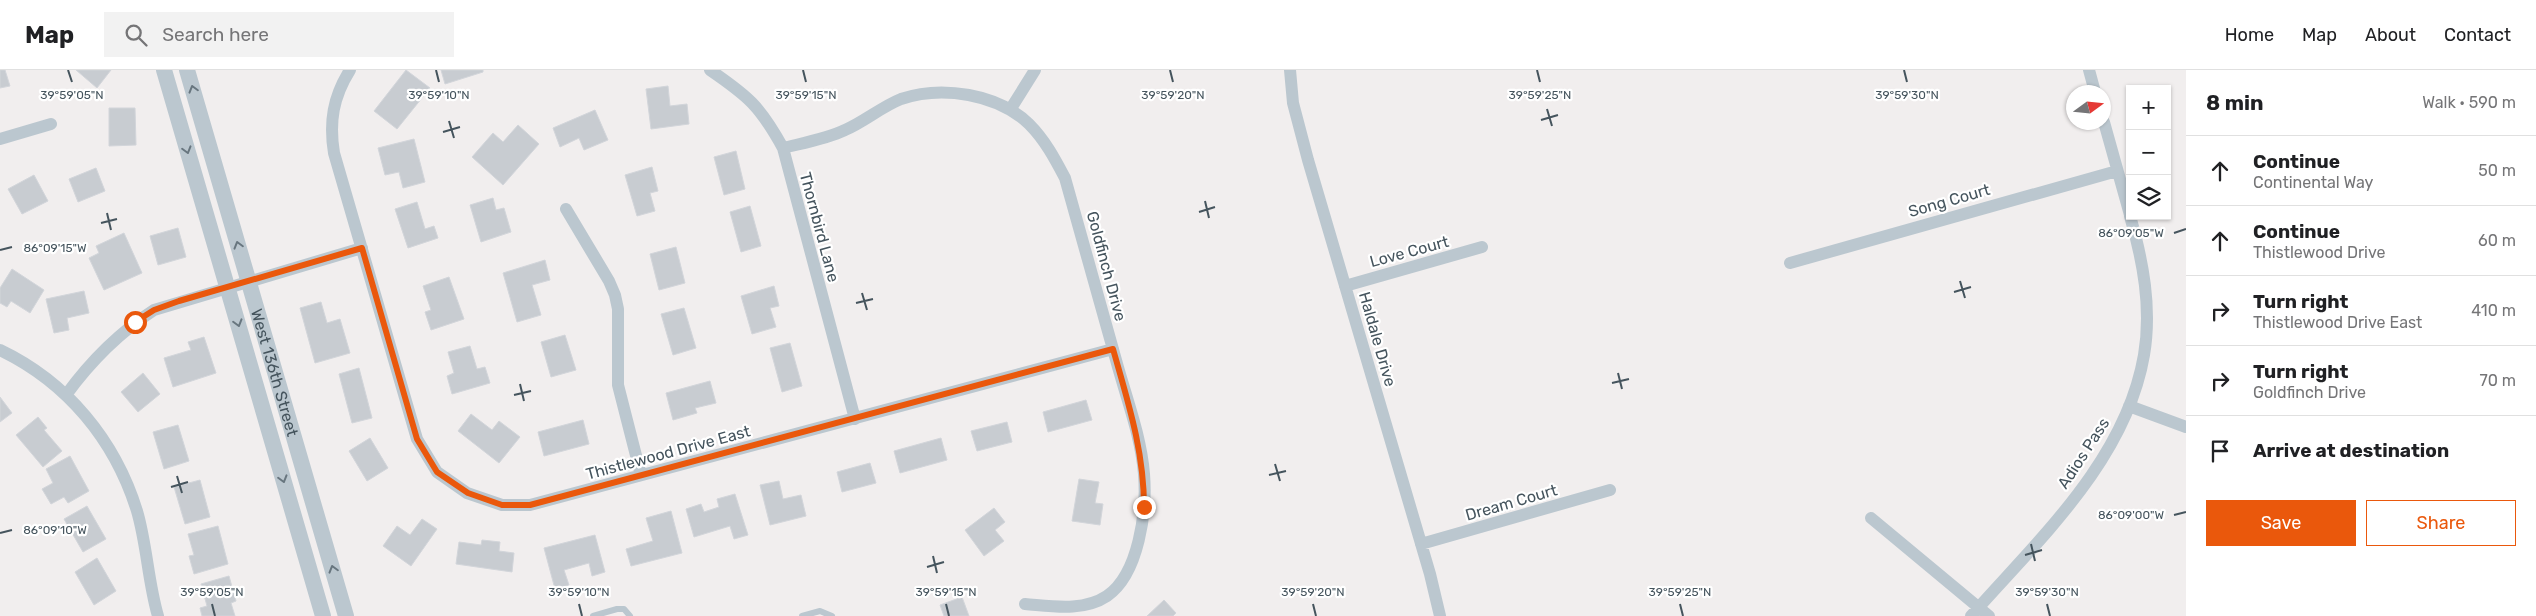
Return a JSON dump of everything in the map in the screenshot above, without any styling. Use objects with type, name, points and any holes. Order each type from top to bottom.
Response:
[{"type":"street","name":"West 136th Street","points":[[164,70],[238,285],[346,616]]},
{"type":"street","name":"West 136th Street","points":[[187,70],[238,285],[323,616]]},
{"type":"street","name":"Thistlewood Drive East","points":[[350,70],[336,97],[332,113],[331,133],[417,439],[437,472],[451,483],[482,500],[502,505],[530,505],[1113,349]]},
{"type":"street","name":"Thornbird Lane","points":[[710,70],[746,94],[767,119],[782,148],[855,419]]},
{"type":"street","points":[[1010,110],[1035,70]]},
{"type":"street","name":"Haldale Drive","points":[[1290,70],[1293,103],[1421,544],[1440,616]]},
{"type":"street","points":[[2089,70],[2093,85]]},
{"type":"street","name":"Goldfinch Drive","points":[[782,148],[844,131],[902,99],[926,94],[959,94],[986,99],[1010,110],[1029,124],[1051,151],[1065,178],[1135,427],[1144,474],[1144,507],[1136,550],[1123,581],[1105,597],[1095,602],[1063,607],[1025,604]]},
{"type":"street","points":[[0,139],[51,124]]},
{"type":"street","name":"Adios Pass","points":[[2106,130],[2126,201]]},
{"type":"street","name":"Song Court","points":[[1790,263],[2117,171]]},
{"type":"street","points":[[566,209],[609,281],[615,295],[618,309],[618,386],[641,475]]},
{"type":"street","name":"Adios Pass","points":[[1975,612],[2078,494],[2118,435],[2145,354],[2147,325],[2147,297],[2142,261],[2131,220]]},
{"type":"street","points":[[66,395],[80,376],[135,322],[154,310],[362,248]]},
{"type":"street","name":"Love Court","points":[[1345,286],[1482,248]]},
{"type":"street","points":[[0,350],[38,371],[66,395],[101,435],[127,481],[137,513],[158,616]]},
{"type":"street","points":[[2129,406],[2186,427]]},
{"type":"street","name":"Dream Court","points":[[1421,544],[1610,490]]},
{"type":"street","points":[[1871,518],[1975,612],[1989,616]]},
{"type":"lane","points":[[592,616],[624,609],[630,616]]},
{"type":"lane","points":[[802,616],[820,611],[832,616]]},
{"type":"building","points":[[0,70],[5,70],[10,86],[0,88]]},
{"type":"building","points":[[76,70],[111,70],[97,88]]},
{"type":"building","points":[[406,70],[430,88],[397,129],[374,111]]},
{"type":"building","points":[[441,70],[483,70],[483,72],[445,84]]},
{"type":"building","points":[[668,86],[670,106],[687,104],[689,124],[651,129],[646,89]]},
{"type":"building","points":[[109,108],[135,108],[136,145],[109,146]]},
{"type":"building","points":[[595,110],[608,140],[584,150],[579,138],[560,147],[553,128]]},
{"type":"building","points":[[518,125],[539,144],[503,185],[472,157],[493,133],[503,142]]},
{"type":"building","points":[[414,139],[425,182],[403,188],[399,172],[385,175],[378,148]]},
{"type":"building","points":[[736,151],[745,189],[724,195],[714,157]]},
{"type":"building","points":[[652,167],[658,191],[650,193],[655,211],[637,216],[625,175]]},
{"type":"building","points":[[96,168],[105,191],[78,202],[69,179]]},
{"type":"building","points":[[34,175],[48,201],[22,214],[8,189]]},
{"type":"building","points":[[493,198],[496,210],[504,208],[511,232],[481,242],[470,205]]},
{"type":"building","points":[[417,202],[425,229],[434,226],[438,238],[408,248],[395,209]]},
{"type":"building","points":[[750,206],[761,246],[741,252],[730,212]]},
{"type":"building","points":[[178,228],[186,257],[158,265],[150,236]]},
{"type":"building","points":[[124,233],[142,273],[104,290],[89,258],[99,253],[96,246]]},
{"type":"building","points":[[676,247],[685,283],[659,290],[650,254]]},
{"type":"building","points":[[545,260],[550,280],[532,285],[541,315],[517,322],[503,273]]},
{"type":"building","points":[[12,269],[44,290],[30,313],[11,301],[7,307],[0,303],[0,288]]},
{"type":"building","points":[[449,277],[464,319],[431,330],[425,312],[431,310],[423,286]]},
{"type":"building","points":[[774,286],[779,306],[770,308],[776,327],[752,334],[741,296]]},
{"type":"building","points":[[84,291],[89,313],[67,318],[69,330],[54,333],[46,299]]},
{"type":"building","points":[[321,302],[327,323],[340,319],[350,353],[315,363],[300,308]]},
{"type":"building","points":[[684,308],[696,348],[673,355],[661,314]]},
{"type":"building","points":[[565,335],[576,370],[551,377],[541,342]]},
{"type":"building","points":[[204,337],[216,373],[173,387],[164,358],[191,350],[188,342]]},
{"type":"building","points":[[790,343],[802,386],[782,392],[770,348]]},
{"type":"building","points":[[470,346],[477,369],[485,367],[490,383],[452,394],[447,376],[454,373],[448,352]]},
{"type":"building","points":[[359,368],[372,418],[352,423],[339,374]]},
{"type":"building","points":[[143,373],[160,394],[138,412],[121,392]]},
{"type":"building","points":[[710,381],[716,403],[695,408],[697,413],[673,420],[666,393]]},
{"type":"building","points":[[0,397],[12,413],[0,422]]},
{"type":"building","points":[[1086,400],[1092,420],[1048,432],[1043,412]]},
{"type":"building","points":[[471,414],[492,430],[499,421],[520,437],[499,463],[458,431]]},
{"type":"building","points":[[38,417],[47,428],[44,430],[62,451],[43,467],[16,435]]},
{"type":"building","points":[[583,420],[589,444],[544,456],[538,432]]},
{"type":"building","points":[[1007,422],[1012,442],[977,451],[971,431]]},
{"type":"building","points":[[178,425],[189,461],[164,469],[153,432]]},
{"type":"building","points":[[370,438],[388,468],[367,481],[349,451]]},
{"type":"building","points":[[941,438],[947,460],[900,473],[894,451]]},
{"type":"building","points":[[70,456],[89,491],[68,503],[64,497],[51,504],[42,489],[53,483],[46,469]]},
{"type":"building","points":[[870,463],[876,483],[842,492],[837,472]]},
{"type":"building","points":[[1079,479],[1099,482],[1095,503],[1103,504],[1100,525],[1072,521]]},
{"type":"building","points":[[200,480],[210,517],[185,524],[174,487]]},
{"type":"building","points":[[779,481],[783,499],[801,495],[806,516],[770,525],[760,485]]},
{"type":"building","points":[[735,494],[748,535],[734,539],[730,526],[694,537],[686,509],[701,504],[704,512],[719,507],[717,499]]},
{"type":"building","points":[[87,506],[106,539],[83,552],[64,519]]},
{"type":"building","points":[[994,508],[1005,522],[995,530],[1004,541],[984,556],[965,530]]},
{"type":"building","points":[[671,511],[682,553],[631,566],[626,549],[653,541],[646,518]]},
{"type":"building","points":[[422,519],[437,529],[411,566],[383,546],[397,526],[410,535]]},
{"type":"building","points":[[218,526],[228,564],[194,574],[189,556],[194,555],[188,534]]},
{"type":"building","points":[[595,535],[605,572],[592,576],[589,563],[564,570],[569,585],[555,589],[544,548]]},
{"type":"building","points":[[482,540],[500,542],[499,551],[514,553],[512,572],[456,564],[459,542],[481,545]]},
{"type":"building","points":[[97,558],[116,591],[94,605],[75,572]]},
{"type":"building","points":[[229,576],[236,601],[231,603],[235,616],[202,616],[200,608],[207,606],[201,584]]},
{"type":"building","points":[[962,597],[969,616],[944,616],[940,605]]},
{"type":"building","points":[[1164,600],[1176,613],[1173,616],[1147,616]]},
{"type":"route","points":[[135,322],[154,310],[179,301],[362,248],[417,439],[428,459],[437,472],[468,493],[482,500],[515,506],[547,502],[641,475],[1113,349],[1140,451],[1144,474],[1144,507]]}]
